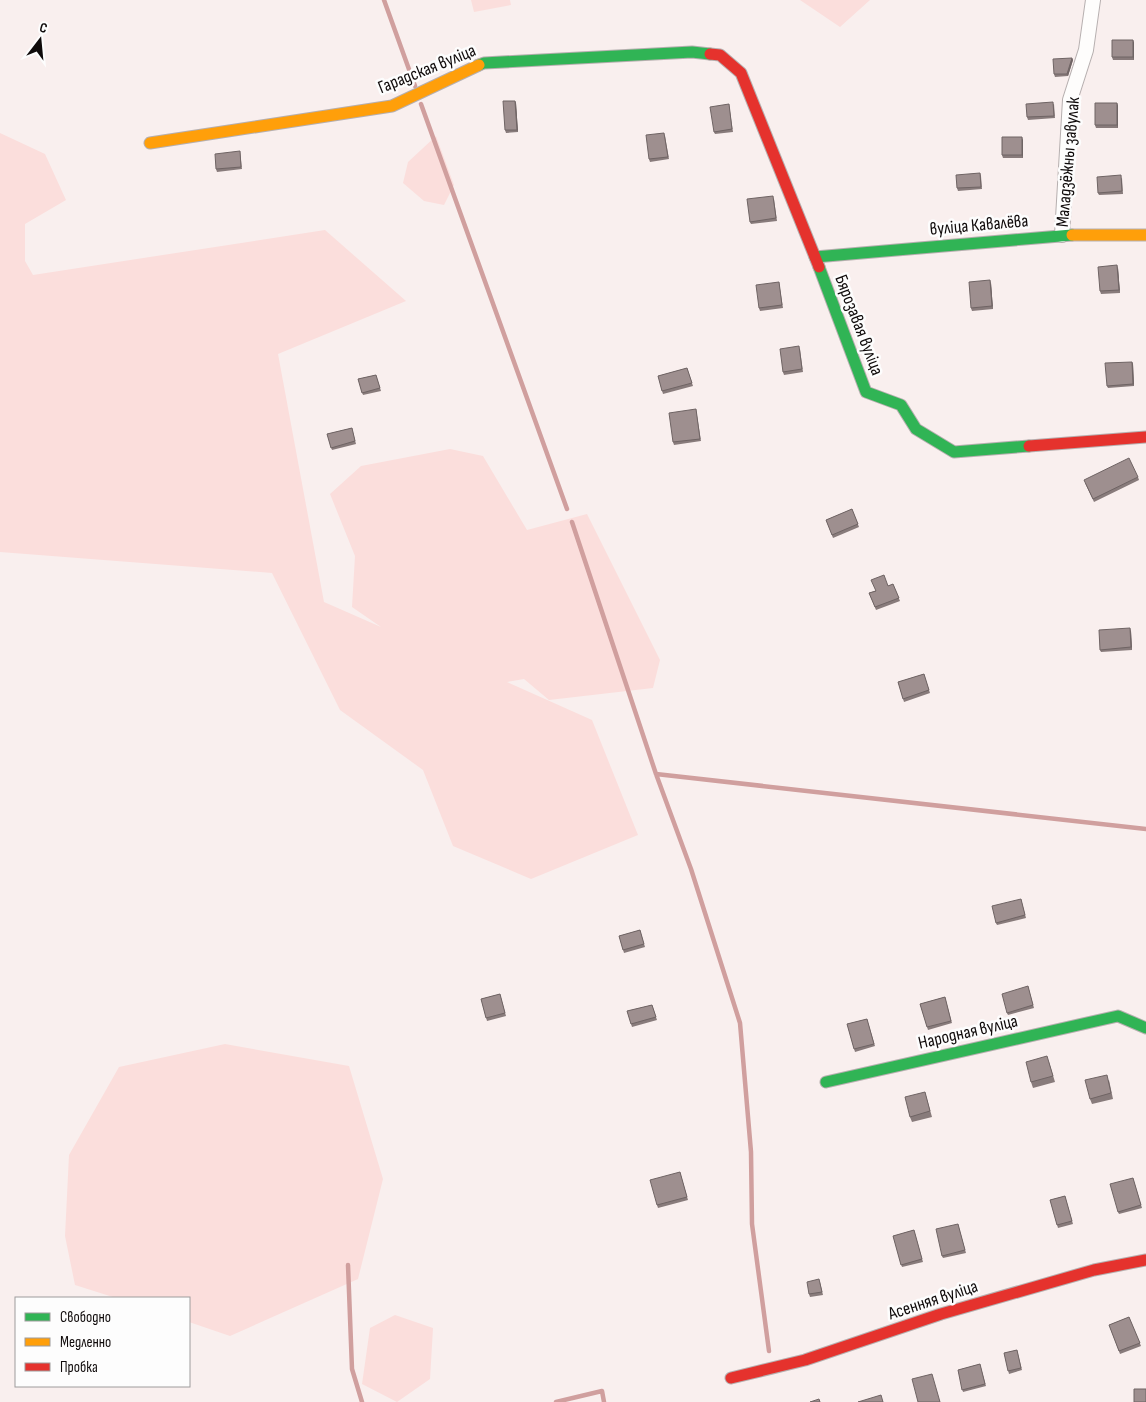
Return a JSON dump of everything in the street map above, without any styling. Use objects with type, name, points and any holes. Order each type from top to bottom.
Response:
[{"type":"street","name":"Маладзёжны завулак","points":[[1062,236],[1070,100],[1086,50],[1093,0]]},
{"type":"street","name":"Гарадская вуліца","points":[[150,143],[392,106],[484,64],[692,52],[720,55],[741,73]]},
{"type":"street","name":"Бярозавая вуліца","points":[[741,73],[815,257],[866,392],[901,405],[916,429],[954,452],[1146,437]]},
{"type":"street","name":"вуліца Кавалёва","points":[[815,257],[1062,236],[1146,235]]},
{"type":"street","name":"Народная вуліца","points":[[826,1082],[1118,1016],[1146,1028]]},
{"type":"street","name":"Асенняя вуліца","points":[[731,1378],[805,1360],[941,1314],[1094,1270],[1146,1260]]},
{"type":"shaded area","points":[[471,0],[510,0],[511,5],[474,12]]},
{"type":"shaded area","points":[[800,0],[870,0],[840,27]]},
{"type":"shaded area","points":[[0,133],[45,154],[66,200],[25,224],[25,261],[33,275],[325,230],[406,301],[278,354],[324,602],[381,627],[352,607],[355,556],[330,494],[361,466],[450,449],[483,456],[527,530],[587,514],[660,660],[653,688],[549,700],[524,679],[507,682],[592,720],[638,835],[531,879],[453,846],[423,770],[340,710],[272,573],[0,552]]},
{"type":"shaded area","points":[[436,136],[454,185],[444,205],[424,201],[403,183],[408,162]]},
{"type":"shaded area","points":[[225,1044],[349,1066],[383,1179],[358,1279],[230,1336],[190,1322],[190,1297],[113,1297],[75,1285],[65,1236],[69,1155],[119,1067]]},
{"type":"shaded area","points":[[395,1315],[433,1328],[430,1379],[397,1402],[362,1384],[370,1328]]},
{"type":"building","points":[[1112,40],[1133,40],[1133,57],[1112,57]]},
{"type":"building","points":[[1072,58],[1067,74],[1054,74],[1053,59]]},
{"type":"building","points":[[503,101],[515,101],[517,130],[505,130]]},
{"type":"building","points":[[1053,102],[1054,116],[1027,117],[1026,104]]},
{"type":"building","points":[[1095,103],[1117,103],[1117,125],[1095,125]]},
{"type":"building","points":[[729,104],[732,129],[714,132],[710,107]]},
{"type":"building","points":[[664,133],[668,157],[649,159],[646,135]]},
{"type":"building","points":[[1002,137],[1022,137],[1022,155],[1002,155]]},
{"type":"building","points":[[240,151],[241,167],[216,169],[215,154]]},
{"type":"building","points":[[980,173],[981,187],[957,188],[956,175]]},
{"type":"building","points":[[1121,175],[1122,191],[1098,193],[1097,177]]},
{"type":"building","points":[[773,196],[776,218],[750,222],[747,199]]},
{"type":"building","points":[[1117,265],[1119,290],[1100,291],[1098,267]]},
{"type":"building","points":[[990,280],[992,306],[971,308],[969,282]]},
{"type":"building","points":[[779,282],[782,305],[759,308],[756,285]]},
{"type":"building","points":[[799,346],[802,369],[783,372],[780,349]]},
{"type":"building","points":[[1132,362],[1133,384],[1107,386],[1105,363]]},
{"type":"building","points":[[687,368],[692,383],[662,391],[658,376]]},
{"type":"building","points":[[376,375],[380,388],[362,393],[358,379]]},
{"type":"building","points":[[696,409],[700,439],[673,442],[669,413]]},
{"type":"building","points":[[352,428],[355,441],[331,448],[327,434]]},
{"type":"building","points":[[1129,458],[1138,477],[1093,499],[1084,480]]},
{"type":"building","points":[[852,509],[858,524],[832,535],[826,520]]},
{"type":"building","points":[[884,575],[888,586],[893,584],[899,598],[875,607],[869,593],[876,591],[871,580]]},
{"type":"building","points":[[1130,628],[1131,647],[1100,650],[1099,630]]},
{"type":"building","points":[[924,674],[929,690],[903,699],[898,682]]},
{"type":"building","points":[[1021,899],[1025,915],[996,923],[992,906]]},
{"type":"building","points":[[640,930],[644,944],[623,950],[619,936]]},
{"type":"building","points":[[1028,986],[1033,1005],[1007,1013],[1002,994]]},
{"type":"building","points":[[500,994],[505,1013],[486,1018],[481,999]]},
{"type":"building","points":[[945,997],[951,1021],[927,1027],[920,1004]]},
{"type":"building","points":[[652,1005],[656,1017],[631,1024],[627,1011]]},
{"type":"building","points":[[867,1019],[874,1044],[854,1049],[847,1024]]},
{"type":"building","points":[[1047,1056],[1053,1076],[1031,1082],[1026,1062]]},
{"type":"building","points":[[1107,1075],[1111,1093],[1090,1099],[1085,1080]]},
{"type":"building","points":[[925,1092],[930,1111],[910,1117],[905,1097]]},
{"type":"building","points":[[680,1172],[687,1197],[657,1205],[650,1180]]},
{"type":"building","points":[[1133,1178],[1141,1205],[1118,1212],[1110,1184]]},
{"type":"building","points":[[1065,1196],[1072,1221],[1057,1225],[1050,1200]]},
{"type":"building","points":[[958,1224],[965,1250],[942,1256],[936,1229]]},
{"type":"building","points":[[914,1230],[922,1259],[901,1265],[893,1236]]},
{"type":"building","points":[[819,1279],[822,1292],[809,1294],[807,1282]]},
{"type":"building","points":[[1129,1317],[1140,1343],[1119,1351],[1109,1325]]},
{"type":"building","points":[[1017,1350],[1021,1368],[1008,1371],[1004,1353]]},
{"type":"building","points":[[980,1364],[985,1384],[962,1390],[958,1370]]},
{"type":"building","points":[[932,1374],[940,1402],[918,1402],[912,1379]]},
{"type":"building","points":[[1134,1389],[1146,1389],[1146,1402],[1134,1402]]},
{"type":"building","points":[[881,1395],[883,1402],[858,1402]]},
{"type":"waterway","points":[[384,0],[415,86]]},
{"type":"waterway","points":[[421,104],[567,509]]},
{"type":"waterway","points":[[572,522],[656,774],[691,869],[740,1023],[751,1152],[752,1224],[769,1351]]},
{"type":"waterway","points":[[656,774],[1146,829]]},
{"type":"waterway","points":[[348,1265],[352,1369],[362,1402]]},
{"type":"waterway","points":[[556,1402],[602,1391],[604,1402]]},
{"type":"traffic: fast","points":[[479,65],[484,63],[692,52],[710,54]]},
{"type":"traffic: fast","points":[[815,257],[1072,235]]},
{"type":"traffic: fast","points":[[819,267],[866,392],[901,405],[916,429],[954,452],[1029,446]]},
{"type":"traffic: fast","points":[[826,1082],[1118,1016],[1146,1028]]},
{"type":"traffic: slow","points":[[150,143],[392,106],[479,65]]},
{"type":"traffic: slow","points":[[1072,235],[1146,235]]},
{"type":"traffic: jam","points":[[710,54],[720,55],[741,73],[819,267]]},
{"type":"traffic: jam","points":[[1029,446],[1146,437]]},
{"type":"traffic: jam","points":[[731,1378],[805,1360],[941,1314],[1094,1270],[1146,1260]]}]
